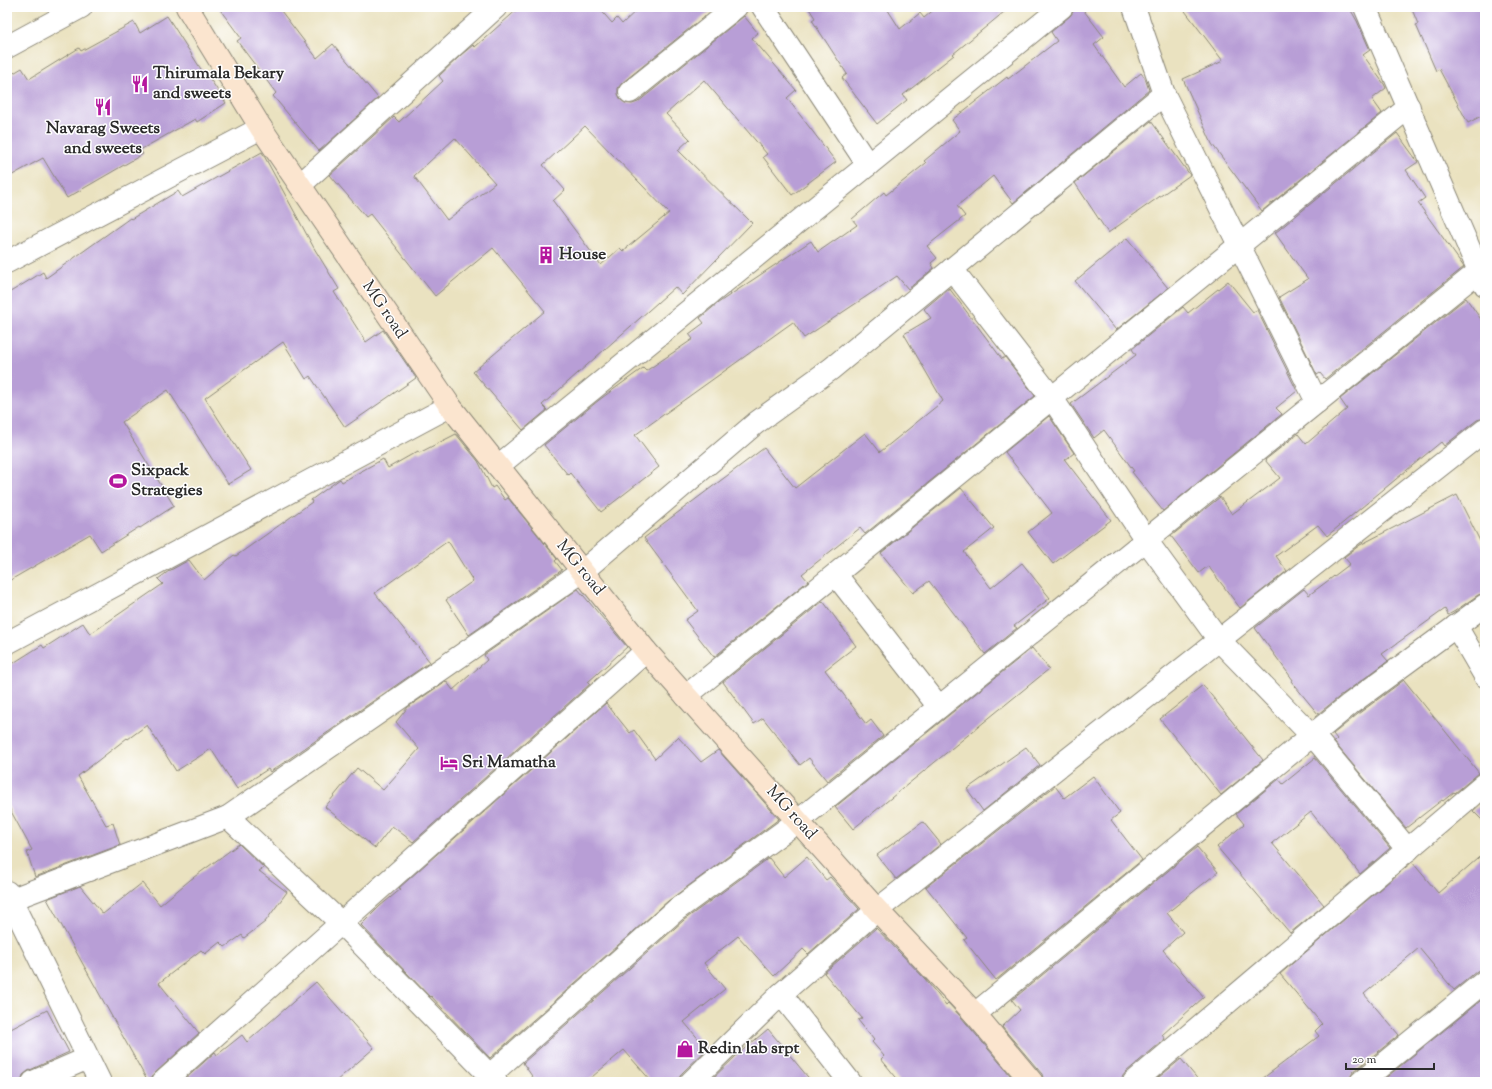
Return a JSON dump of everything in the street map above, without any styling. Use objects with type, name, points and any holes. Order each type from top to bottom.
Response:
[{"type":"main road","name":"MG road","points":[[187,7],[261,128],[450,406],[646,651],[877,910],[975,1014],[1032,1082]]},
{"type":"street","points":[[7,47],[82,7]]},
{"type":"street","points":[[300,185],[496,7]]},
{"type":"street","points":[[630,92],[736,7]]},
{"type":"street","points":[[763,7],[868,164]]},
{"type":"street","points":[[498,466],[1062,7]]},
{"type":"street","points":[[1134,7],[1164,94],[1317,402]]},
{"type":"street","points":[[228,817],[341,923],[492,1079],[676,910],[798,821],[1317,402],[1482,279],[1365,7]]},
{"type":"street","points":[[100,1082],[8,898],[228,817],[583,571],[756,424],[831,369],[1164,94]]},
{"type":"street","points":[[686,696],[1409,107]]},
{"type":"street","points":[[7,262],[261,128]]},
{"type":"street","points":[[952,269],[1052,398],[1146,540],[1219,640],[1312,736],[1408,850]]},
{"type":"street","points":[[7,643],[450,406]]},
{"type":"street","points":[[691,1082],[781,994],[877,910],[1485,430]]},
{"type":"street","points":[[836,575],[939,707]]},
{"type":"street","points":[[975,1014],[1350,704],[1485,605]]},
{"type":"street","points":[[1456,626],[1485,676]]},
{"type":"street","points":[[163,1082],[646,651]]},
{"type":"street","points":[[1134,1082],[1485,784]]},
{"type":"street","points":[[1360,1082],[1485,981]]},
{"type":"street","points":[[781,994],[850,1082]]},
{"type":"street","points":[[33,1082],[88,1058]]},
{"type":"building","points":[[218,7],[278,7],[317,58],[333,44],[378,98],[319,151],[273,96],[276,93],[237,41],[241,38]]},
{"type":"building","points":[[520,7],[598,7],[612,23],[617,18],[622,24],[640,7],[716,7],[622,83],[618,88],[618,94],[621,100],[625,103],[632,104],[638,102],[744,16],[758,33],[752,38],[796,90],[787,98],[836,162],[792,195],[763,157],[767,154],[704,80],[666,114],[690,139],[678,150],[752,223],[682,295],[675,287],[542,405],[547,410],[523,430],[473,372],[545,311],[493,248],[435,296],[370,214],[366,217],[330,175],[394,117],[399,122],[443,81],[439,76],[473,45],[475,47]],"holes":[[[585,126],[669,213],[623,251],[620,248],[601,265],[553,201],[565,190],[543,165]],[[455,138],[495,183],[447,220],[414,176]]]},
{"type":"building","points":[[808,7],[886,7],[900,29],[920,13],[924,18],[937,7],[1010,7],[953,54],[954,55],[903,95],[907,100],[877,124],[842,78],[847,74],[812,20],[815,18]]},
{"type":"building","points":[[1074,7],[1081,7],[1104,37],[1094,45],[1124,87],[1141,73],[1145,78],[1149,90],[1013,203],[993,176],[957,206],[965,216],[927,246],[937,258],[931,263],[934,268],[908,289],[897,276],[804,338],[793,322],[635,435],[659,467],[601,512],[570,473],[568,475],[544,445],[599,400],[643,368],[646,371],[693,339],[689,334],[704,323],[700,318],[718,303],[811,241],[818,252],[857,225],[852,219],[884,192],[886,195],[926,163],[924,161],[960,131],[952,120],[1007,77],[1008,79],[1057,41],[1051,32],[1070,16]]},
{"type":"building","points":[[1182,7],[1349,7],[1370,50],[1363,55],[1386,88],[1372,99],[1382,113],[1262,211],[1212,144],[1183,79],[1223,61]]},
{"type":"building","points":[[1411,7],[1485,7],[1485,114],[1468,123],[1439,69],[1436,71],[1416,25],[1418,24]]},
{"type":"building","points":[[167,16],[206,77],[208,76],[226,103],[197,122],[195,119],[140,150],[143,154],[67,198],[43,158],[7,178],[7,77],[22,68],[29,79],[79,48],[81,51],[134,22],[140,33]]},
{"type":"building","points":[[1151,121],[1190,175],[1108,233],[1075,183]]},
{"type":"building","points":[[1397,133],[1418,162],[1406,170],[1425,198],[1418,203],[1464,267],[1325,379],[1320,373],[1317,375],[1279,297],[1308,279],[1275,233]]},
{"type":"building","points":[[262,152],[314,248],[339,289],[334,292],[366,342],[383,330],[416,378],[345,427],[310,376],[306,379],[283,342],[205,398],[251,470],[228,484],[168,390],[122,422],[174,506],[101,551],[90,534],[7,582],[7,294],[43,272],[46,278],[130,218],[131,219],[178,191],[182,197]]},
{"type":"building","points":[[1127,238],[1168,288],[1116,330],[1075,281]]},
{"type":"building","points":[[1228,281],[1253,312],[1257,310],[1297,391],[1276,408],[1282,414],[1163,511],[1132,472],[1134,471],[1104,430],[1094,438],[1071,404],[1136,355],[1132,349],[1183,307],[1188,313]]},
{"type":"building","points":[[949,288],[1002,359],[1005,357],[1035,396],[865,534],[860,528],[802,574],[808,581],[714,657],[685,620],[698,611],[644,538],[764,448],[795,488],[865,433],[880,452],[943,401],[904,334],[931,318],[924,309]]},
{"type":"building","points":[[1466,298],[1485,325],[1485,418],[1477,420],[1444,446],[1441,442],[1327,536],[1318,525],[1276,556],[1287,571],[1240,608],[1208,566],[1199,573],[1171,536],[1220,497],[1232,514],[1280,478],[1265,460],[1298,434],[1306,444],[1347,409],[1340,399]]},
{"type":"building","points":[[1049,416],[1074,453],[1065,460],[1111,520],[1053,564],[1028,532],[1052,513],[1005,452]]},
{"type":"building","points":[[456,434],[478,461],[492,488],[495,486],[505,500],[508,498],[557,559],[555,561],[562,570],[469,635],[446,600],[473,581],[448,541],[375,593],[430,662],[270,772],[268,769],[237,789],[211,749],[176,771],[147,725],[128,739],[127,738],[78,776],[106,825],[113,823],[120,845],[35,877],[27,852],[32,850],[7,804],[7,667],[42,645],[44,648],[83,623],[90,634],[163,584],[158,579],[189,560],[204,580],[234,555],[236,556],[312,502],[311,500],[340,479],[342,482],[383,459],[388,468],[418,451],[419,453]]},
{"type":"building","points":[[961,488],[994,528],[964,552],[991,588],[1022,563],[1050,598],[1014,626],[1017,628],[985,654],[929,581],[913,593],[881,553]]},
{"type":"building","points":[[1457,495],[1485,551],[1485,593],[1478,595],[1448,615],[1445,609],[1382,654],[1388,661],[1318,714],[1291,681],[1293,680],[1255,628],[1304,589],[1309,595],[1350,564],[1344,557],[1360,545]]},
{"type":"building","points":[[578,589],[627,647],[588,682],[590,684],[413,842],[392,826],[375,848],[325,807],[357,768],[383,790],[419,749],[396,722],[408,707],[446,681],[453,690],[487,660],[484,655]]},
{"type":"building","points":[[823,601],[856,646],[825,670],[866,724],[871,720],[883,736],[827,781],[809,758],[800,765],[763,718],[754,724],[723,682]]},
{"type":"building","points":[[1032,648],[1049,669],[853,829],[835,807]]},
{"type":"building","points":[[1404,680],[1479,773],[1455,793],[1454,792],[1443,801],[1442,800],[1406,828],[1334,742],[1337,739],[1333,734]]},
{"type":"building","points":[[1203,685],[1263,760],[1221,795],[1160,719]]},
{"type":"building","points":[[606,703],[630,733],[634,730],[655,759],[678,737],[701,762],[718,750],[779,819],[668,901],[490,1058],[361,925],[380,906],[401,889],[399,888]]},
{"type":"building","points":[[1026,747],[1040,765],[983,811],[967,789]]},
{"type":"building","points":[[1315,758],[1390,848],[1360,874],[1311,812],[1272,843],[1324,905],[1290,933],[1217,847],[1244,824],[1236,814],[1279,779],[1283,784]]},
{"type":"building","points":[[1093,776],[1120,813],[1111,820],[1142,860],[996,980],[964,940],[967,938],[926,887],[1055,786],[1064,798]]},
{"type":"building","points":[[1485,800],[1485,823],[1473,811]]},
{"type":"building","points":[[923,822],[941,844],[896,879],[877,855]]},
{"type":"building","points":[[239,844],[264,868],[259,871],[287,892],[265,922],[244,938],[242,935],[225,947],[220,942],[205,954],[201,950],[159,983],[199,1033],[155,1073],[151,1078],[151,1082],[148,1082],[47,899],[80,886],[103,914],[142,883],[160,905],[190,880]]},
{"type":"building","points":[[1197,847],[1218,872],[1167,913],[1183,932],[1163,950],[1204,997],[1162,1035],[1165,1039],[1126,1072],[1122,1077],[1122,1082],[1044,1082],[1042,1074],[1002,1027],[1020,1010],[1012,1000]]},
{"type":"building","points":[[1485,852],[1485,969],[1477,971],[1454,990],[1419,948],[1364,994],[1399,1035],[1353,1072],[1349,1080],[1346,1082],[1258,1082],[1319,1036],[1315,1031],[1322,1024],[1280,974],[1412,862],[1438,893]]},
{"type":"building","points":[[807,857],[826,880],[830,877],[859,909],[808,954],[803,949],[774,976],[738,936],[704,963],[725,989],[684,1022],[707,1049],[682,1073],[679,1078],[679,1082],[652,1082],[624,1050],[586,1082],[536,1082],[523,1063],[684,920],[769,858],[784,877]]},
{"type":"building","points":[[876,928],[925,979],[946,1005],[948,1003],[961,1017],[1016,1082],[900,1082],[881,1059],[884,1056],[872,1042],[874,1040],[858,1020],[862,1018],[824,973]]},
{"type":"building","points":[[316,982],[374,1048],[335,1082],[182,1082],[215,1052],[217,1055],[242,1035],[247,1042]]},
{"type":"building","points":[[1485,997],[1485,1082],[1384,1082],[1383,1080]]},
{"type":"building","points":[[47,1010],[69,1052],[28,1071],[23,1075],[21,1082],[7,1082],[7,1031]]},
{"type":"building","points":[[768,1029],[812,1082],[709,1082],[737,1055]]},
{"type":"building","points":[[1181,1059],[1200,1082],[1153,1082]]},
{"type":"place","name":"Thirumala Bekary and sweets","points":[[140,84]]},
{"type":"place","name":"Navarag Sweets and sweets","points":[[103,107]]},
{"type":"place","name":"House","points":[[546,255]]},
{"type":"place","name":"Sixpack Strategies","points":[[118,481]]},
{"type":"place","name":"Sri Mamatha","points":[[449,763]]},
{"type":"place","name":"Redin lab srpt","points":[[685,1049]]}]
